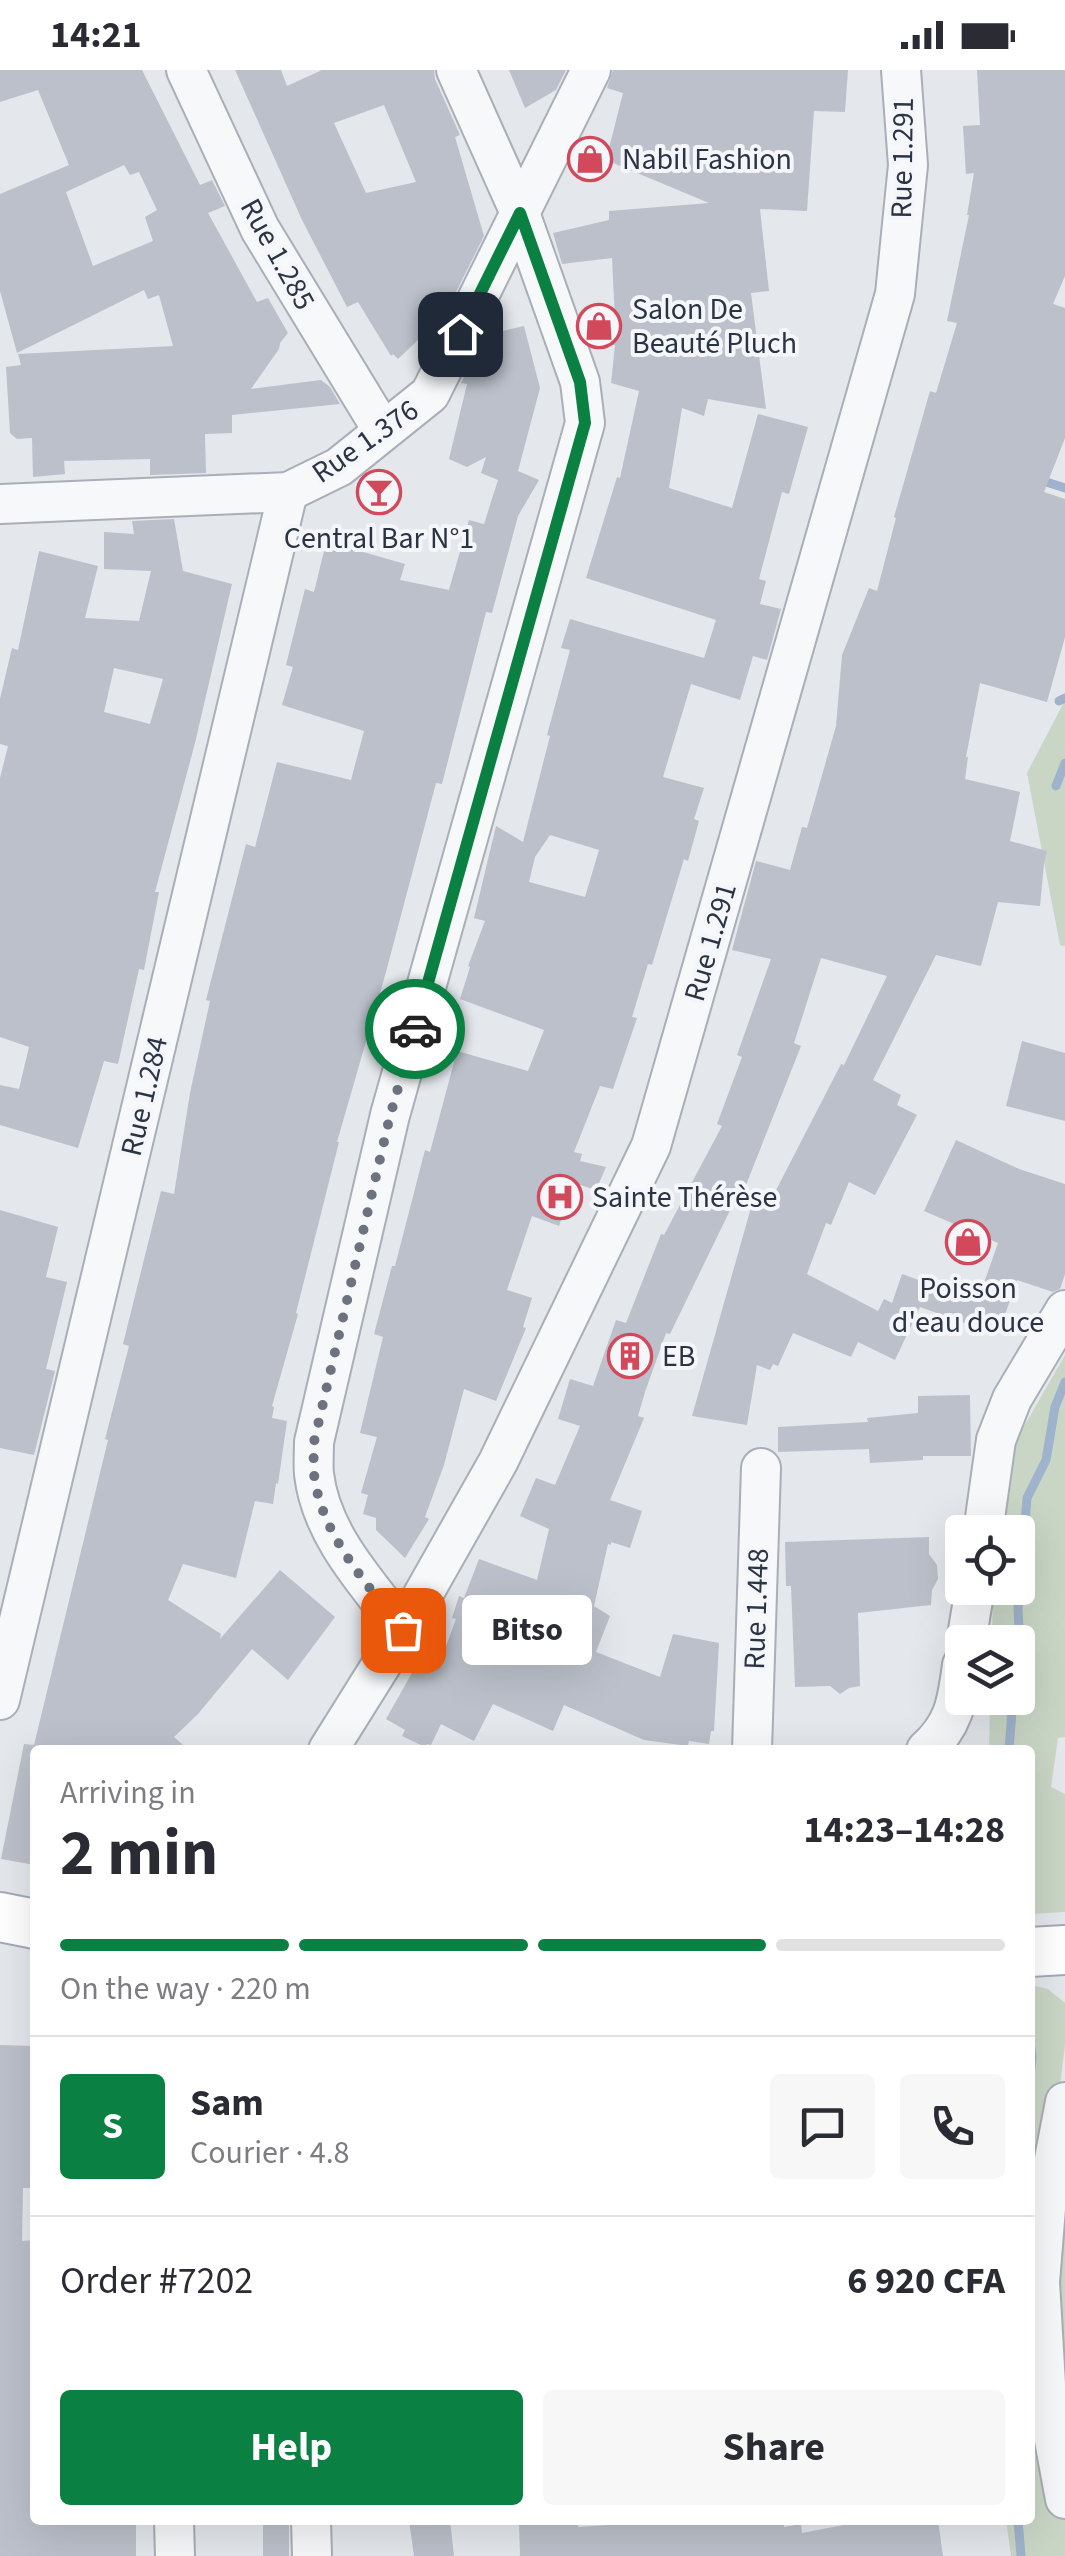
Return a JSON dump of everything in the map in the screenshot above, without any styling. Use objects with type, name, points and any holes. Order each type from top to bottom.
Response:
[{"type":"main road","points":[[0,1917],[30,1923]]},
{"type":"street","name":"Rue 1.285","points":[[186,70],[260,230],[383,431]]},
{"type":"street","points":[[403,1630],[343,1552],[329,1523],[314,1476],[314,1442],[390,1116],[585,423],[580,382],[520,213],[456,70]]},
{"type":"street","name":"Rue 1.376","points":[[0,504],[288,492],[339,467],[430,394],[591,70]]},
{"type":"street","name":"Rue 1.291","points":[[331,1745],[403,1630],[498,1462],[651,1146],[894,294],[908,165],[901,70]]},
{"type":"street","name":"Rue 1.284","points":[[0,1700],[288,492]]},
{"type":"street","points":[[985,1515],[996,1440],[1012,1400],[1065,1310]]},
{"type":"street","name":"Rue 1.448","points":[[752,1745],[760,1468]]},
{"type":"street","points":[[931,1745],[953,1715]]},
{"type":"street","points":[[1065,2102],[1047,2196],[1040,2282],[1048,2402],[1065,2498]]},
{"type":"street","points":[[174,2525],[175,2556]]},
{"type":"street","points":[[312,2525],[312,2556]]},
{"type":"green space","points":[[1065,700],[1065,946],[1060,945],[1027,773]]},
{"type":"green space","points":[[1065,1355],[1065,1737],[1058,1738],[1051,1787],[1065,1794],[1065,1912],[1035,1914],[1035,1745],[989,1745],[990,1715],[1035,1715],[1035,1625],[992,1625],[993,1605],[1035,1605],[1035,1515],[997,1515],[1007,1456]]},
{"type":"green space","points":[[1035,1986],[1048,1989],[1065,2003],[1065,2045],[1054,2133],[1065,2202],[1065,2556],[1011,2556],[1007,2525],[1035,2525]]},
{"type":"building","points":[[0,70],[142,70],[200,185],[212,180],[225,206],[208,213],[257,302],[268,298],[288,333],[251,389],[321,380],[340,404],[232,415],[232,433],[205,434],[206,473],[150,475],[150,459],[64,461],[65,474],[33,477],[32,438],[17,439],[10,433],[6,367],[21,365],[18,354],[173,346],[159,295],[148,299],[144,290],[17,353],[0,291],[0,194],[69,165],[38,90],[0,102]],"holes":[[[124,165],[130,175],[139,172],[157,210],[145,217],[153,241],[93,266],[66,192]]]},
{"type":"building","points":[[235,70],[281,70],[287,86],[322,70],[434,70],[460,135],[455,137],[484,236],[441,322],[398,359],[391,356],[358,302],[347,307],[302,220]],"holes":[[[384,105],[416,182],[366,193],[334,123]]]},
{"type":"building","points":[[509,70],[566,70],[556,90],[525,108]]},
{"type":"building","points":[[613,70],[848,70],[845,112],[814,111],[807,211],[760,209],[769,291],[751,293],[766,409],[708,399],[704,416],[682,408],[669,488],[732,508],[758,414],[808,427],[789,494],[782,492],[759,579],[766,581],[760,604],[781,609],[767,660],[753,656],[740,700],[691,684],[663,777],[704,788],[694,819],[699,821],[688,861],[684,859],[652,965],[648,964],[632,1017],[637,1018],[613,1089],[600,1086],[574,1152],[582,1154],[580,1161],[606,1167],[596,1190],[574,1183],[559,1226],[532,1216],[507,1290],[532,1298],[523,1327],[526,1328],[496,1401],[464,1389],[444,1465],[425,1517],[429,1519],[405,1558],[376,1530],[376,1518],[363,1514],[368,1495],[361,1493],[377,1437],[360,1433],[383,1337],[374,1334],[457,1051],[528,1071],[544,1030],[460,999],[485,921],[474,918],[496,826],[523,842],[570,650],[561,648],[570,619],[704,658],[716,620],[586,578],[617,477],[620,478],[639,391],[611,383],[615,345],[591,345],[583,325],[615,320],[612,258],[562,264],[553,233],[609,220],[609,211],[709,203],[606,160],[623,93],[607,88]],"holes":[[[550,835],[599,850],[585,897],[529,882],[535,857]]]},
{"type":"building","points":[[977,70],[1065,70],[1065,276],[1053,304],[1065,308],[1065,438],[1044,492],[1065,499],[1065,637],[1047,702],[980,683],[965,779],[1020,792],[1010,841],[1047,851],[1040,906],[998,902],[981,966],[936,955],[873,1080],[901,1095],[897,1105],[917,1115],[875,1195],[849,1182],[831,1225],[826,1223],[807,1274],[878,1311],[884,1299],[892,1303],[902,1274],[966,1297],[967,1293],[978,1300],[998,1243],[924,1211],[956,1140],[1019,1169],[1065,1184],[1065,1274],[1060,1289],[1053,1292],[1017,1280],[998,1335],[920,1307],[895,1360],[858,1342],[851,1357],[793,1333],[778,1366],[773,1364],[770,1370],[757,1365],[747,1425],[692,1416],[756,1190],[772,1198],[887,976],[821,958],[794,1043],[801,1046],[740,1200],[736,1198],[670,1334],[666,1333],[645,1392],[638,1416],[644,1418],[610,1500],[642,1511],[630,1548],[608,1544],[594,1606],[610,1616],[596,1652],[660,1677],[673,1634],[719,1643],[714,1731],[709,1744],[644,1740],[564,1705],[553,1731],[493,1704],[474,1741],[441,1724],[431,1745],[421,1745],[402,1736],[405,1730],[386,1719],[422,1655],[439,1665],[456,1619],[452,1618],[459,1596],[464,1598],[479,1559],[537,1580],[549,1529],[520,1516],[536,1478],[555,1485],[580,1426],[558,1419],[570,1379],[593,1386],[616,1320],[626,1323],[661,1234],[664,1235],[722,1126],[717,1124],[742,1057],[737,1055],[771,959],[732,950],[756,861],[790,870],[802,827],[807,828],[836,726],[842,655],[869,588],[877,591],[930,391],[936,393],[957,323],[947,321],[974,173],[966,174],[963,126],[980,125]]},
{"type":"building","points":[[524,326],[540,388],[518,471],[539,480],[518,516],[492,613],[486,612],[442,784],[436,783],[337,1142],[298,1314],[272,1406],[272,1418],[287,1421],[273,1504],[255,1501],[236,1578],[183,1564],[168,1600],[221,1634],[220,1639],[280,1570],[335,1617],[288,1680],[252,1649],[174,1737],[183,1745],[34,1745],[108,1440],[105,1439],[129,1346],[123,1344],[161,1191],[174,1194],[210,1001],[206,1000],[246,844],[255,847],[277,762],[351,780],[364,731],[282,705],[293,667],[286,665],[305,589],[314,592],[324,551],[346,547],[405,564],[400,580],[449,590],[469,520],[484,524],[498,480],[481,473],[486,457],[467,467],[449,459],[467,384],[461,383],[485,335]]},
{"type":"building","points":[[174,519],[183,571],[232,584],[155,892],[159,892],[144,970],[139,969],[118,1064],[104,1061],[78,1148],[0,1125],[0,1085],[19,1089],[29,1047],[0,1037],[0,778],[8,746],[0,744],[0,699],[12,648],[18,650],[39,551],[98,566],[85,618],[139,621],[151,571],[104,569],[104,532],[134,534],[132,521]],"holes":[[[114,668],[163,679],[150,724],[104,712]]]},
{"type":"building","points":[[1022,1041],[1065,1053],[1065,1121],[1006,1106]]},
{"type":"building","points":[[0,1210],[58,1227],[46,1277],[67,1282],[46,1369],[55,1371],[34,1455],[0,1448]]},
{"type":"building","points":[[970,1395],[971,1456],[923,1456],[923,1460],[870,1463],[869,1449],[778,1452],[778,1427],[868,1422],[867,1418],[918,1413],[918,1396]]},
{"type":"building","points":[[929,1537],[929,1554],[937,1565],[938,1579],[931,1605],[858,1613],[860,1686],[840,1694],[830,1686],[795,1687],[785,1542]]},
{"type":"building","points":[[24,1744],[34,1745],[30,1745],[30,1864],[1,1859]]},
{"type":"building","points":[[0,2045],[30,2046],[30,2188],[23,2188],[22,2241],[30,2240],[30,2525],[136,2525],[136,2556],[0,2556]]},
{"type":"building","points":[[263,2525],[289,2525],[289,2556],[263,2556]]},
{"type":"building","points":[[410,2525],[451,2525],[454,2556],[414,2556]]},
{"type":"building","points":[[519,2525],[801,2525],[802,2533],[844,2525],[939,2525],[943,2556],[520,2556]]},
{"type":"waterway","points":[[1040,480],[1065,488]]},
{"type":"waterway","points":[[1059,701],[1065,698]]},
{"type":"waterway","points":[[1056,786],[1065,763]]},
{"type":"waterway","points":[[1019,1625],[1027,1498],[1046,1460],[1055,1407],[1065,1382]]},
{"type":"waterway","points":[[1009,1745],[1012,1715]]},
{"type":"waterway","points":[[1018,2525],[1021,2556]]},
{"type":"way so far","points":[[403,1630],[343,1552],[322,1508],[314,1476],[314,1442],[390,1116],[415,1029]]},
{"type":"place","name":"Nabil Fashion","points":[[590,159]]},
{"type":"place","name":"Salon De Beauté Pluch","points":[[599,326]]},
{"type":"place","name":"Central Bar N°1","points":[[379,492]]},
{"type":"place","name":"Sainte Thérèse","points":[[560,1197]]},
{"type":"place","name":"Poisson d'eau douce","points":[[968,1242]]},
{"type":"place","name":"EB","points":[[630,1356]]},
{"type":"place","name":"Bitso","points":[[403,1630]]},
{"type":"route","points":[[415,1029],[585,423],[580,382],[520,213],[460,334]]}]
